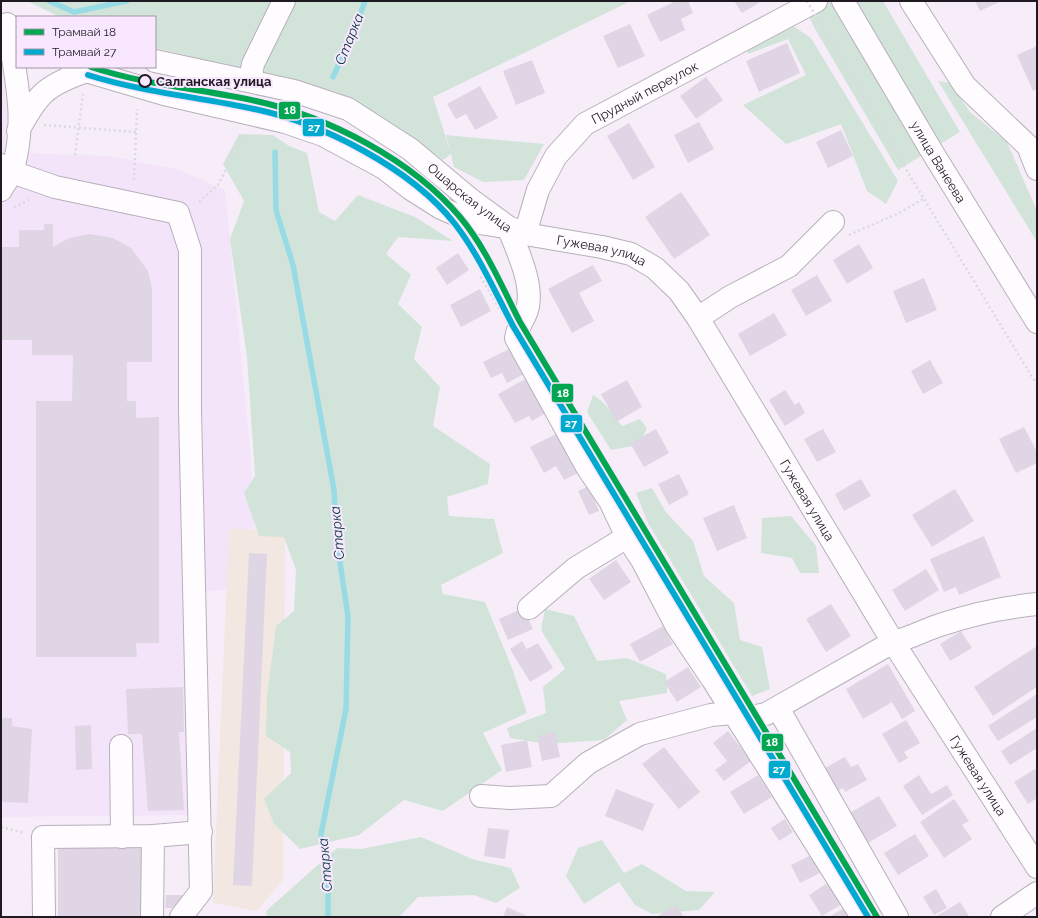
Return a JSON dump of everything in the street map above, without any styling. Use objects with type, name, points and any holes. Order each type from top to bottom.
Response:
[{"type":"street","points":[[250,81],[253,64],[284,1]]},
{"type":"street","name":"Прудный переулок","points":[[516,231],[556,156],[585,124],[794,5],[816,1]]},
{"type":"street","name":"улица Ванеева","points":[[843,1],[931,150],[1037,322]]},
{"type":"street","points":[[914,2],[965,86],[1032,144],[1037,168]]},
{"type":"street","points":[[10,26],[17,82],[18,132]]},
{"type":"street","name":"Ошарская улица","points":[[156,61],[294,91],[348,109],[410,149],[470,200],[516,231]]},
{"type":"street","points":[[78,69],[40,95],[18,132],[5,176],[178,213],[190,250],[190,412],[201,832],[201,891],[181,917]]},
{"type":"street","name":"Ошарская улица","points":[[78,69],[164,94],[285,122],[323,135],[384,168],[411,189],[460,218],[516,231]]},
{"type":"street","points":[[1,96],[17,82]]},
{"type":"street","points":[[698,318],[730,297],[789,266],[833,222]]},
{"type":"street","points":[[516,231],[529,294],[526,313],[520,322],[516,338],[587,467],[610,501],[627,537],[642,560],[676,625],[862,917]]},
{"type":"street","name":"Гужевая улица","points":[[516,231],[631,254],[655,268],[679,291],[698,318],[893,642],[1037,867]]},
{"type":"street","points":[[529,608],[576,568],[627,537]]},
{"type":"street","points":[[481,796],[510,798],[551,796],[588,763],[640,734],[711,715],[733,713],[750,717],[766,714],[893,642],[906,639],[942,624],[1014,606],[1037,604]]},
{"type":"street","points":[[778,708],[897,917]]},
{"type":"street","points":[[121,746],[122,837]]},
{"type":"street","points":[[44,917],[43,837],[122,837],[201,832]]},
{"type":"street","points":[[152,917],[153,836]]},
{"type":"street","points":[[1002,917],[1037,893]]},
{"type":"path","points":[[794,5],[901,161],[1037,385]]},
{"type":"path","points":[[75,155],[83,93]]},
{"type":"path","points":[[134,180],[137,109]]},
{"type":"path","points":[[41,124],[137,132]]},
{"type":"path","points":[[199,202],[218,185],[246,131]]},
{"type":"path","points":[[833,222],[849,235],[899,213],[923,199]]},
{"type":"path","points":[[469,237],[487,267],[480,276],[516,338]]},
{"type":"shaded area","points":[[1,66],[6,71],[9,109],[5,148],[1,161]]},
{"type":"shaded area","points":[[28,153],[110,156],[180,170],[225,190],[251,459],[254,529],[229,529],[227,590],[187,593],[192,815],[1,817],[1,203],[11,195]]},
{"type":"shaded area","points":[[229,529],[285,530],[283,880],[257,911],[213,903]]},
{"type":"green space","points":[[27,1],[631,1],[433,97],[451,154],[443,160],[379,115],[333,91],[156,48],[156,16],[58,16]]},
{"type":"green space","points":[[801,1],[883,1],[960,132],[898,170],[815,29]]},
{"type":"green space","points":[[787,22],[811,38],[898,181],[886,204],[867,191],[841,124],[786,144],[743,105],[806,75],[788,39],[748,54],[746,45]]},
{"type":"green space","points":[[938,81],[950,83],[970,112],[1007,142],[1037,211],[1037,242]]},
{"type":"green space","points":[[239,134],[273,135],[289,146],[307,153],[319,212],[335,221],[358,195],[415,217],[453,241],[398,237],[386,254],[411,275],[398,304],[422,327],[414,359],[440,387],[433,426],[490,464],[488,484],[447,497],[449,516],[494,519],[503,553],[441,585],[443,594],[485,602],[512,668],[527,713],[483,733],[502,770],[443,811],[404,800],[359,835],[300,849],[274,824],[264,799],[291,773],[290,752],[266,736],[267,696],[276,626],[294,611],[296,570],[284,537],[259,536],[244,493],[255,476],[247,357],[230,239],[244,201],[223,164]]},
{"type":"green space","points":[[446,135],[544,144],[524,180],[483,182],[454,167]]},
{"type":"green space","points":[[593,395],[603,402],[622,426],[640,419],[647,428],[639,445],[611,450],[587,412]]},
{"type":"green space","points":[[652,488],[665,511],[693,541],[704,576],[734,603],[740,640],[762,647],[770,689],[752,696],[648,523],[636,493]]},
{"type":"green space","points":[[791,516],[816,546],[819,573],[800,573],[792,558],[761,553],[762,518]]},
{"type":"green space","points":[[545,609],[574,616],[597,661],[627,658],[666,674],[667,693],[619,701],[627,720],[604,740],[547,744],[510,738],[507,728],[546,713],[543,687],[565,669],[541,630]]},
{"type":"green space","points":[[421,837],[475,860],[511,868],[520,888],[496,903],[474,895],[418,897],[399,917],[267,917],[266,911],[337,848],[361,849]]},
{"type":"green space","points":[[602,840],[624,873],[642,864],[686,891],[715,892],[699,910],[652,914],[635,905],[619,882],[584,904],[566,876],[578,848]]},
{"type":"building","points":[[676,1],[688,1],[693,13],[681,19],[685,30],[660,42],[647,15]]},
{"type":"building","points":[[734,1],[762,1],[742,13]]},
{"type":"building","points":[[975,1],[1001,1],[980,11]]},
{"type":"building","points":[[630,24],[645,56],[618,68],[603,36]]},
{"type":"building","points":[[787,43],[800,73],[759,92],[746,61]]},
{"type":"building","points":[[1037,46],[1037,89],[1033,91],[1017,55]]},
{"type":"building","points":[[532,60],[545,93],[516,105],[503,71]]},
{"type":"building","points":[[706,77],[723,100],[696,119],[680,96]]},
{"type":"building","points":[[480,86],[498,118],[475,130],[466,114],[456,119],[447,104]]},
{"type":"building","points":[[699,122],[714,149],[688,163],[674,135]]},
{"type":"building","points":[[629,123],[655,167],[633,180],[607,136]]},
{"type":"building","points":[[841,130],[853,156],[828,168],[816,142]]},
{"type":"building","points":[[681,192],[710,235],[674,259],[645,217]]},
{"type":"building","points":[[44,224],[53,224],[53,247],[69,238],[90,234],[113,238],[131,248],[148,271],[152,288],[152,362],[127,362],[127,401],[136,401],[136,418],[159,417],[159,643],[136,643],[137,657],[36,657],[36,401],[72,401],[73,355],[32,355],[32,340],[1,340],[1,247],[19,247],[19,230],[44,230]]},
{"type":"building","points":[[859,244],[873,268],[847,284],[833,260]]},
{"type":"building","points":[[458,253],[469,270],[447,285],[436,268]]},
{"type":"building","points":[[593,265],[602,281],[579,293],[594,321],[572,333],[548,289]]},
{"type":"building","points":[[817,275],[832,301],[806,316],[791,290]]},
{"type":"building","points":[[924,278],[937,310],[906,323],[893,291]]},
{"type":"building","points":[[480,289],[491,311],[461,327],[450,305]]},
{"type":"building","points":[[774,313],[787,335],[750,356],[738,334]]},
{"type":"building","points":[[513,347],[526,373],[507,383],[502,373],[491,378],[483,362]]},
{"type":"building","points":[[930,360],[943,383],[923,394],[911,371]]},
{"type":"building","points":[[529,377],[549,411],[532,421],[529,416],[515,423],[498,394]]},
{"type":"building","points":[[627,380],[642,407],[616,422],[601,394]]},
{"type":"building","points":[[785,390],[795,405],[799,402],[805,413],[785,426],[769,400]]},
{"type":"building","points":[[1024,427],[1037,452],[1037,463],[1016,473],[999,439]]},
{"type":"building","points":[[656,429],[669,453],[644,467],[630,443]]},
{"type":"building","points":[[823,429],[836,452],[817,462],[804,439]]},
{"type":"building","points":[[558,433],[579,472],[564,480],[556,466],[544,473],[530,447]]},
{"type":"building","points":[[679,474],[689,494],[669,505],[658,484]]},
{"type":"building","points":[[861,479],[871,496],[844,511],[835,494]]},
{"type":"building","points":[[589,486],[599,511],[589,515],[578,491]]},
{"type":"building","points":[[955,489],[974,521],[932,547],[912,515]]},
{"type":"building","points":[[734,505],[747,538],[717,551],[703,518]]},
{"type":"building","points":[[984,536],[1001,577],[959,595],[956,587],[944,592],[930,559]]},
{"type":"building","points":[[249,553],[267,554],[252,886],[233,885]]},
{"type":"building","points":[[616,560],[631,582],[604,600],[589,579]]},
{"type":"building","points":[[926,569],[939,590],[905,611],[892,590]]},
{"type":"building","points":[[831,604],[851,636],[826,652],[806,619]]},
{"type":"building","points":[[523,608],[533,629],[508,640],[499,619]]},
{"type":"building","points":[[663,626],[673,644],[640,662],[630,644]]},
{"type":"building","points":[[961,631],[972,648],[950,661],[940,644]]},
{"type":"building","points":[[522,641],[527,649],[538,643],[553,668],[530,682],[510,649]]},
{"type":"building","points":[[1037,646],[1037,687],[993,716],[974,687]]},
{"type":"building","points":[[888,664],[915,711],[902,719],[892,702],[863,719],[846,689]]},
{"type":"building","points":[[688,667],[701,687],[677,702],[664,682]]},
{"type":"building","points":[[183,687],[184,732],[179,732],[184,810],[148,811],[142,734],[128,734],[126,689]]},
{"type":"building","points":[[1037,694],[1037,717],[998,741],[988,726]]},
{"type":"building","points":[[1,718],[12,718],[12,726],[32,729],[28,803],[1,802]]},
{"type":"building","points":[[906,720],[920,743],[904,752],[908,758],[899,763],[882,734]]},
{"type":"building","points":[[91,725],[92,769],[76,770],[75,726]]},
{"type":"building","points":[[1037,728],[1037,748],[1010,765],[1001,751]]},
{"type":"building","points":[[728,731],[751,761],[724,781],[715,770],[727,761],[713,743]]},
{"type":"building","points":[[555,732],[560,757],[542,761],[537,736]]},
{"type":"building","points":[[527,740],[532,767],[506,772],[501,745]]},
{"type":"building","points":[[664,747],[700,792],[679,809],[642,764]]},
{"type":"building","points":[[845,757],[851,767],[858,764],[867,780],[845,792],[843,788],[836,792],[823,769]]},
{"type":"building","points":[[1035,769],[1037,772],[1037,798],[1028,804],[1014,782]]},
{"type":"building","points":[[758,775],[772,797],[744,814],[730,792]]},
{"type":"building","points":[[919,775],[931,794],[947,785],[953,795],[922,815],[903,786]]},
{"type":"building","points":[[616,789],[654,804],[643,831],[605,816]]},
{"type":"building","points":[[879,796],[897,826],[866,844],[848,814]]},
{"type":"building","points":[[954,799],[969,821],[962,825],[972,839],[944,858],[920,822]]},
{"type":"building","points":[[785,819],[793,832],[779,841],[771,828]]},
{"type":"building","points":[[488,828],[509,830],[505,859],[484,856]]},
{"type":"building","points":[[915,834],[929,856],[898,875],[884,853]]},
{"type":"building","points":[[58,843],[145,843],[146,917],[58,917]]},
{"type":"building","points":[[811,855],[820,873],[800,883],[791,865]]},
{"type":"building","points":[[829,882],[842,904],[822,916],[809,895]]},
{"type":"building","points":[[936,889],[947,908],[934,915],[923,897]]},
{"type":"building","points":[[166,895],[182,895],[182,908],[165,908]]},
{"type":"building","points":[[960,902],[969,916],[935,917]]},
{"type":"building","points":[[676,905],[684,917],[656,917]]},
{"type":"building","points":[[847,906],[854,917],[829,917]]},
{"type":"building","points":[[507,907],[529,917],[503,917]]},
{"type":"waterway","points":[[49,1],[74,12],[127,1]]},
{"type":"waterway","name":"Старка","points":[[333,77],[356,26],[365,1]]},
{"type":"waterway","name":"Старка","points":[[275,152],[276,210],[293,265],[334,490],[337,543],[348,616],[346,709],[321,834],[328,885],[328,917]]},
{"type":"tram line","name":"18","points":[[94,68],[152,83],[256,101],[284,108],[312,118],[340,130],[394,159],[440,196],[460,217],[486,255],[520,322],[877,917]]},
{"type":"tram line","name":"27","points":[[88,75],[129,86],[254,109],[308,125],[364,151],[415,184],[437,204],[455,224],[472,248],[513,326],[868,917]]},
{"type":"place","name":"Салганская улица","points":[[145,81]]}]
